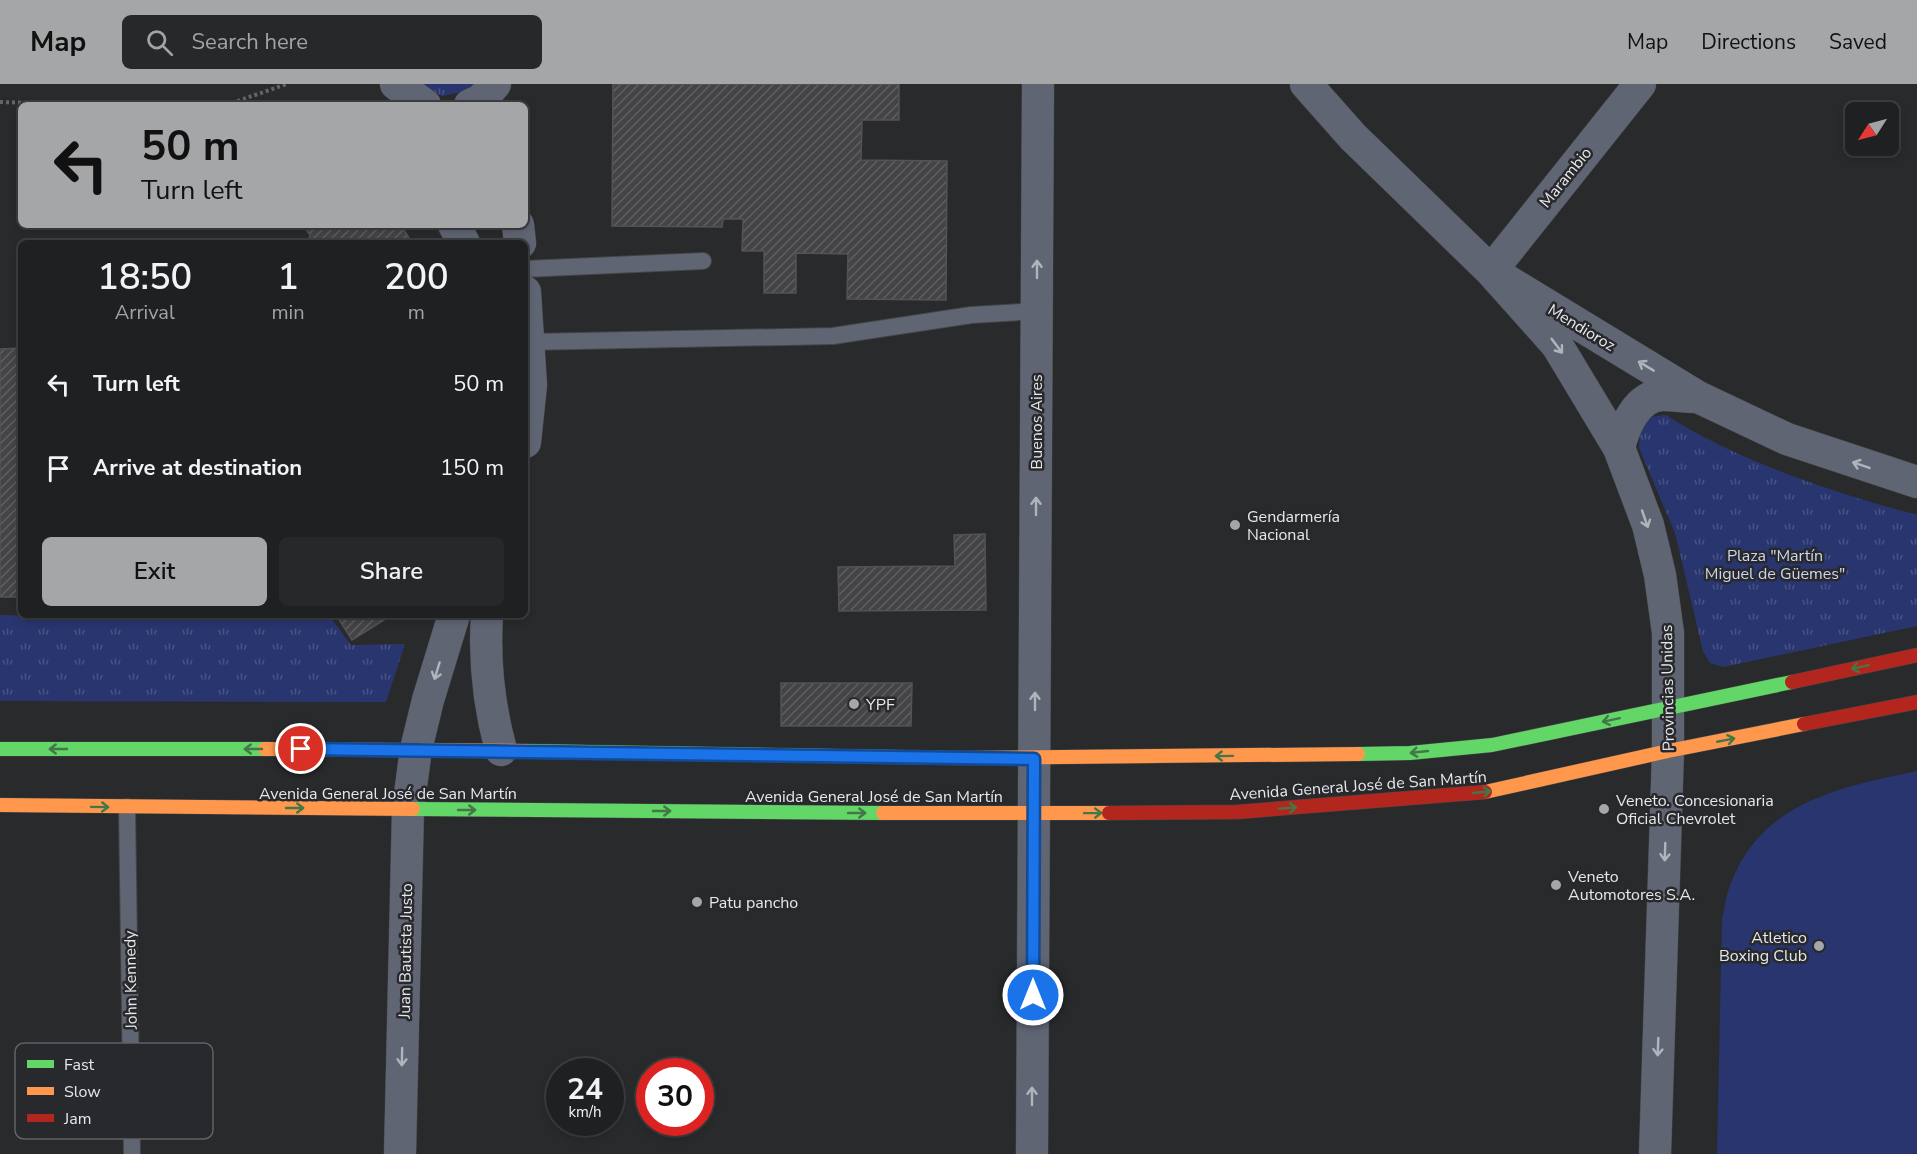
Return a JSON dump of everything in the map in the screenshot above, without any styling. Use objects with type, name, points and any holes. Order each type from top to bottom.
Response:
[{"type":"main road","name":"Avenida General José de San Martín","points":[[0,749],[416,749],[1034,759],[1410,753],[1492,744],[1917,655]]},
{"type":"main road","name":"Avenida General José de San Martín","points":[[0,805],[1035,814],[1238,812],[1498,791],[1668,751],[1917,702]]},
{"type":"street","points":[[477,102],[495,84]]},
{"type":"street","points":[[509,84],[511,102]]},
{"type":"street","name":"Buenos Aires","points":[[1032,1154],[1038,84]]},
{"type":"street","name":"Mendioroz","points":[[1306,84],[1353,137],[1491,271],[1698,398],[1787,439],[1917,482]]},
{"type":"street","name":"Marambio","points":[[1491,271],[1640,84]]},
{"type":"street","points":[[387,91],[417,102]]},
{"type":"street","name":"Provincias Unidas","points":[[1491,271],[1557,345],[1619,448],[1648,525],[1660,575],[1668,633],[1669,708],[1655,1154]]},
{"type":"street","points":[[528,322],[531,386],[528,414]]},
{"type":"street","points":[[1619,448],[1623,431],[1634,412],[1647,400],[1661,395],[1698,398]]},
{"type":"street","name":"Juan Bautista Justo","points":[[400,1154],[408,809],[416,749],[453,618]]},
{"type":"street","points":[[487,618],[485,636],[491,714],[501,750]]},
{"type":"lane","points":[[528,269],[704,261]]},
{"type":"lane","points":[[530,342],[833,336],[971,315],[1037,311]]},
{"type":"lane","name":"John Kennedy","points":[[127,807],[130,1043]]},
{"type":"lane","name":"John Kennedy","points":[[132,1139],[132,1154]]},
{"type":"path","points":[[235,102],[287,84]]},
{"type":"path","points":[[0,102],[18,102]]},
{"type":"green space","points":[[419,84],[474,84],[467,91],[442,96]]},
{"type":"green space","name":"Plaza \"Martín Miguel de Güemes\"","points":[[1666,415],[1724,447],[1787,474],[1853,497],[1917,515],[1917,626],[1723,667],[1710,663],[1703,651],[1675,533],[1639,448],[1640,431],[1650,417]]},
{"type":"green space","points":[[0,615],[18,615],[18,618],[203,620],[203,618],[331,618],[351,645],[405,644],[386,702],[0,701]]},
{"type":"green space","name":"Atletico Boxing Club","points":[[1917,771],[1917,1154],[1717,1154],[1722,919],[1729,887],[1745,855],[1763,833],[1784,816],[1808,802],[1861,784]]},
{"type":"building","points":[[613,84],[899,84],[899,120],[862,120],[861,160],[947,161],[946,300],[847,299],[848,254],[796,253],[796,293],[764,293],[764,251],[742,251],[743,219],[723,219],[722,227],[612,226]]},
{"type":"building","points":[[305,228],[403,228],[410,240],[309,240],[310,235]]},
{"type":"building","points":[[18,348],[16,532],[18,532],[18,597],[0,597],[0,349]]},
{"type":"building","points":[[985,534],[986,610],[839,611],[838,567],[955,566],[954,535]]},
{"type":"building","points":[[338,618],[387,618],[352,640]]},
{"type":"building","points":[[781,683],[912,683],[911,726],[781,726]]},
{"type":"traffic: fast","points":[[1358,754],[1410,753],[1492,745],[1792,682]]},
{"type":"traffic: fast","points":[[0,749],[265,749]]},
{"type":"traffic: fast","points":[[527,751],[960,758]]},
{"type":"traffic: fast","points":[[413,809],[883,813]]},
{"type":"traffic: slow","points":[[1485,792],[1668,751],[1804,724]]},
{"type":"traffic: slow","points":[[265,749],[527,751]]},
{"type":"traffic: slow","points":[[960,758],[1358,754]]},
{"type":"traffic: slow","points":[[0,805],[413,809]]},
{"type":"traffic: slow","points":[[883,813],[1109,813]]},
{"type":"traffic: jam","points":[[1792,682],[1917,655]]},
{"type":"traffic: jam","points":[[1804,724],[1917,702]]},
{"type":"traffic: jam","points":[[1109,813],[1237,812],[1485,792]]},
{"type":"place","name":"Gendarmería Nacional","points":[[1235,525]]},
{"type":"place","name":"YPF","points":[[854,704]]},
{"type":"place","name":"Veneto. Concesionaria Oficial Chevrolet","points":[[1604,809]]},
{"type":"place","name":"Veneto Automotores S.A.","points":[[1556,885]]},
{"type":"place","name":"Patu pancho","points":[[697,902]]},
{"type":"place","name":"Atletico Boxing Club","points":[[1819,946]]},
{"type":"route","points":[[301,749],[1034,759],[1033,995]]}]
